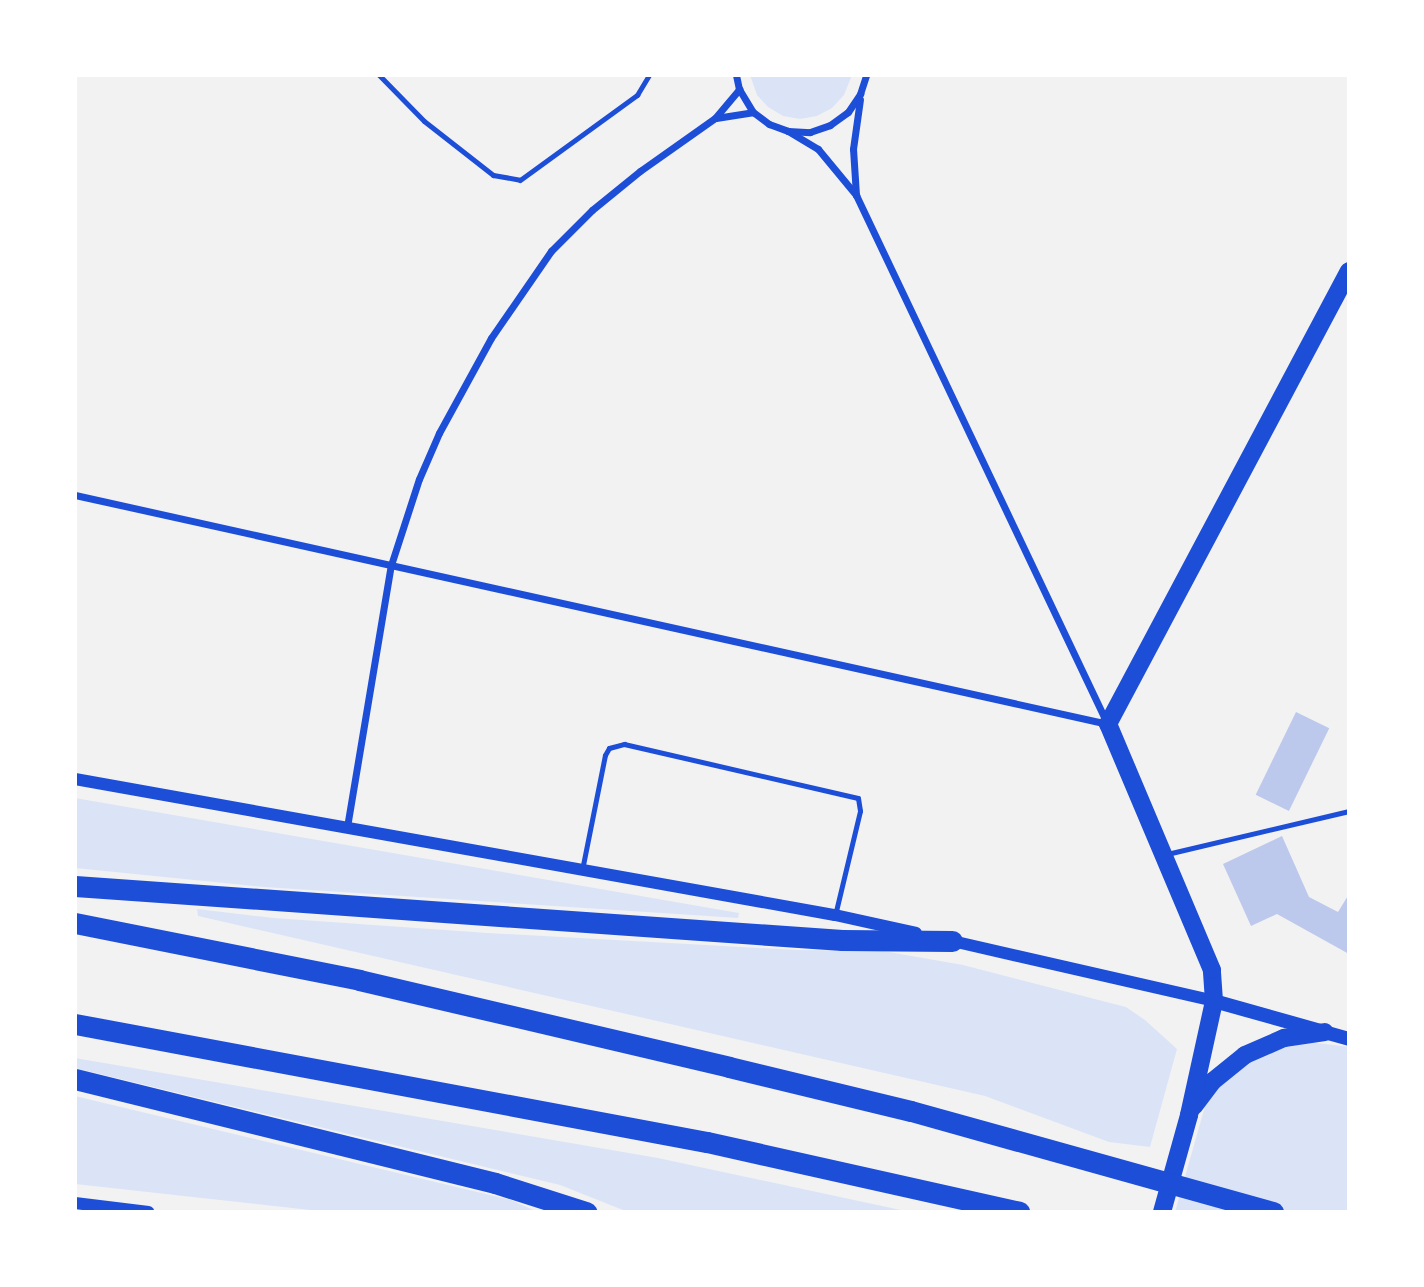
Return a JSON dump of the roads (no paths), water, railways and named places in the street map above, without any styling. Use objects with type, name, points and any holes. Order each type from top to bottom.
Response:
[{"type":"highway","points":[[75,886],[842,940],[952,941]]},
{"type":"highway","points":[[75,923],[359,980],[911,1111],[1273,1212]]},
{"type":"highway","points":[[75,1024],[707,1142],[1019,1212]]},
{"type":"highway","points":[[75,1079],[495,1182],[586,1212]]},
{"type":"main road","points":[[1162,1212],[1189,1115],[1213,1001],[1212,970],[1108,724],[1349,271]]},
{"type":"main road","points":[[1213,1001],[1349,1039]]},
{"type":"main road","points":[[1189,1115],[1213,1081],[1245,1055],[1284,1038],[1325,1032]]},
{"type":"street","points":[[736,75],[738,89],[753,112],[769,124],[788,131],[818,149],[856,195],[1108,724]]},
{"type":"street","points":[[856,195],[853,149],[860,94],[866,75]]},
{"type":"street","points":[[346,827],[391,565],[419,479],[439,433],[519,292],[551,251],[592,210],[640,171],[715,118],[738,89]]},
{"type":"street","points":[[788,131],[810,132],[831,125],[848,112],[860,94]]},
{"type":"street","points":[[715,118],[753,112]]},
{"type":"street","points":[[75,495],[1108,724]]},
{"type":"street","points":[[75,779],[835,915],[1213,1001]]},
{"type":"street","points":[[75,1203],[148,1212]]},
{"type":"lane","points":[[379,75],[424,121],[492,175],[520,180],[637,95],[649,75]]},
{"type":"lane","points":[[582,870],[605,755],[609,748],[624,744],[858,798],[860,811],[835,915]]},
{"type":"lane","points":[[1164,855],[1349,811]]}]
